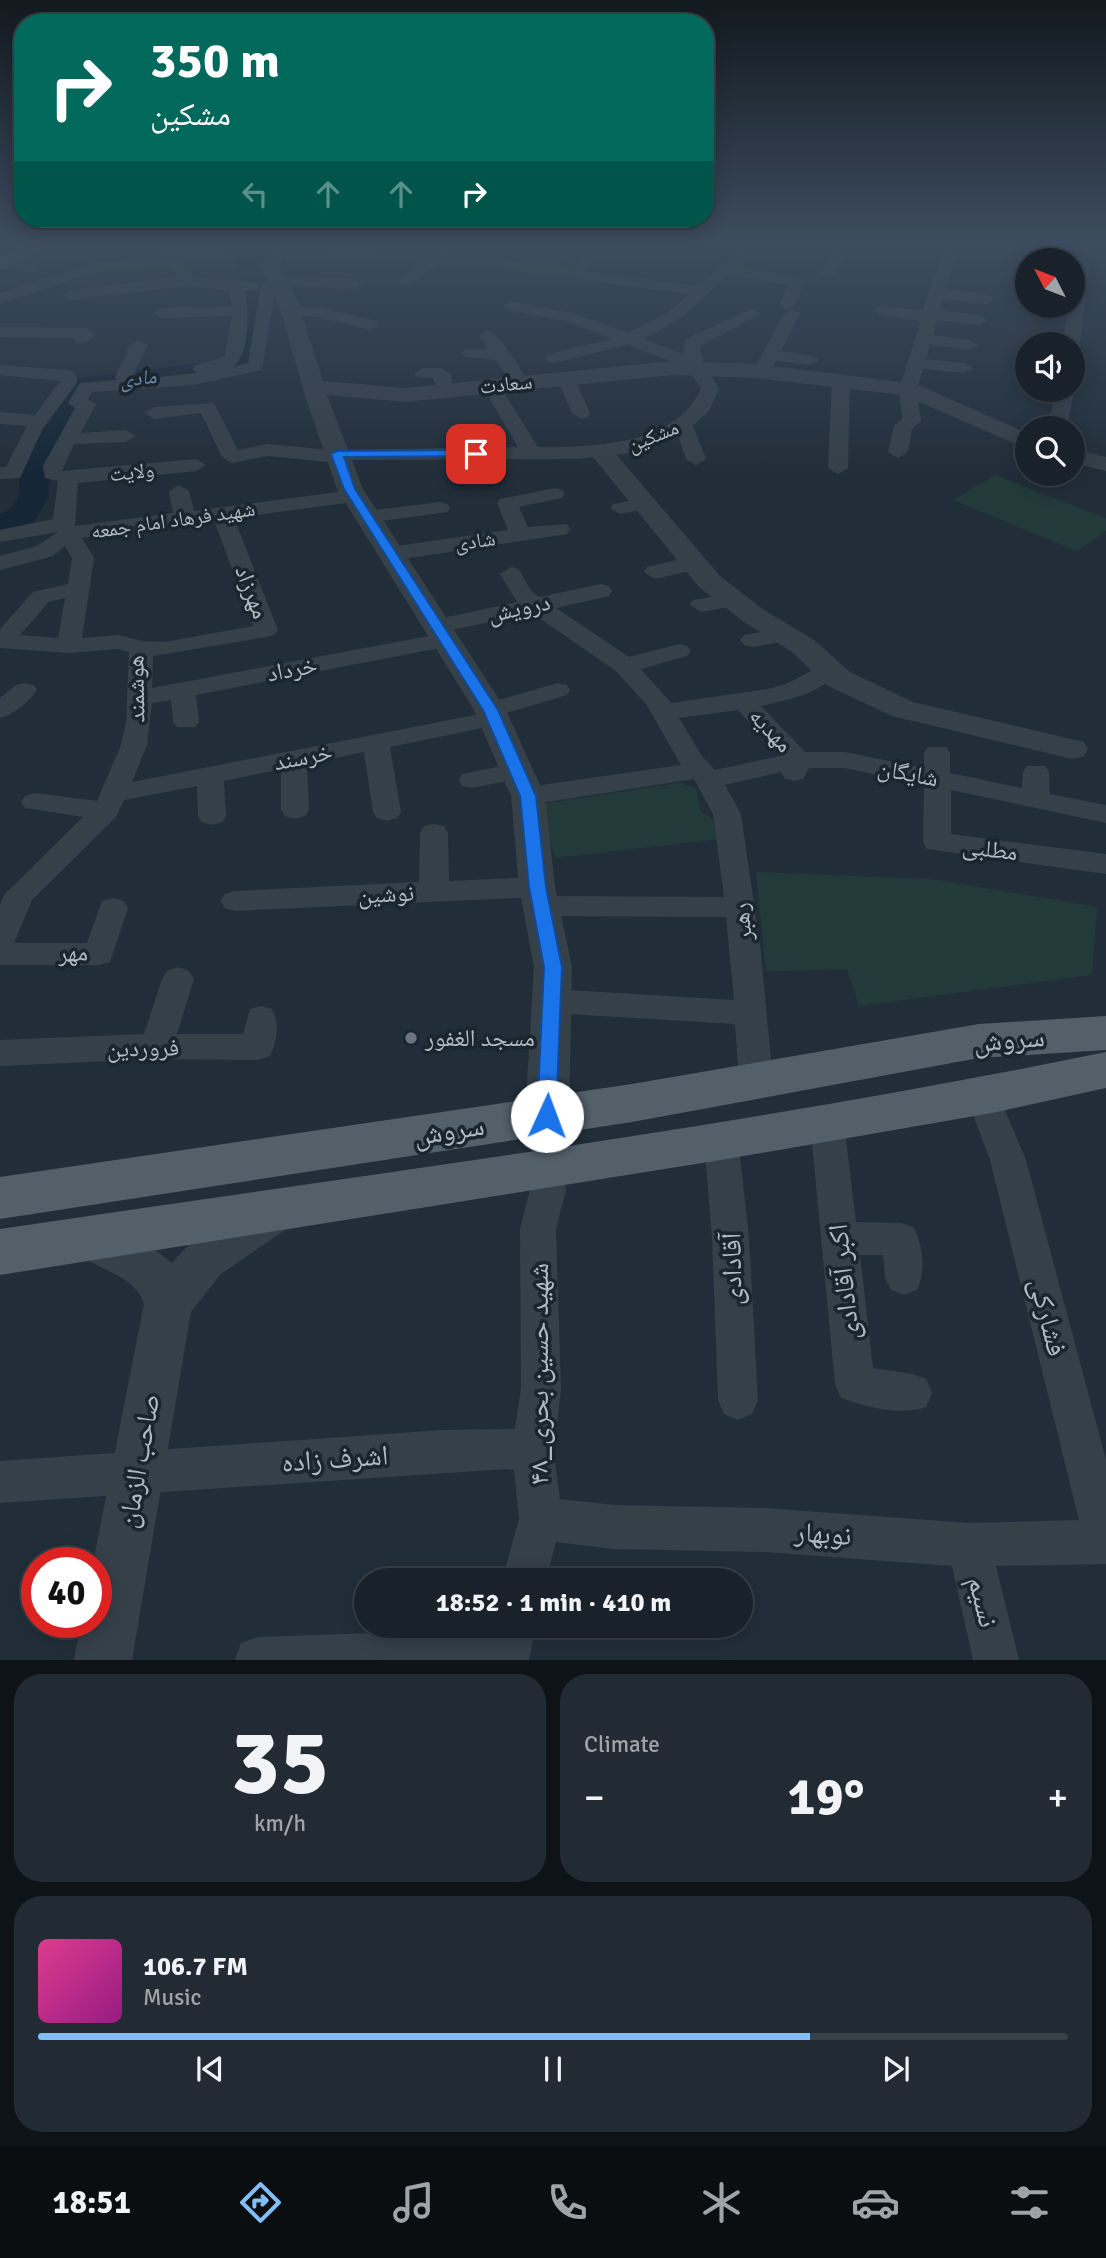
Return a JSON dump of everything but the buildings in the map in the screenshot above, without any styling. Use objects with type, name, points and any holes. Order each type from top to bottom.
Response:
[{"type":"main road","points":[[979,1041],[1106,1022]]},
{"type":"main road","name":"سروش","points":[[0,1198],[547,1116],[756,1082],[979,1041],[1106,1033]]},
{"type":"main road","points":[[988,1095],[1106,1070]]},
{"type":"main road","points":[[988,1095],[1106,1087]]},
{"type":"main road","name":"سروش","points":[[0,1252],[721,1140],[988,1095]]},
{"type":"street","points":[[0,370],[124,376],[225,364],[232,359],[239,321]]},
{"type":"street","points":[[69,646],[83,558],[66,528],[68,478],[52,474],[53,466],[88,403],[86,387],[198,377],[256,366],[262,321]]},
{"type":"street","points":[[295,321],[337,456],[360,506],[492,714],[522,784],[553,967],[547,1116]]},
{"type":"street","points":[[352,321],[360,326]]},
{"type":"street","points":[[562,321],[627,340],[697,367],[810,360]]},
{"type":"street","points":[[581,413],[559,359],[627,340],[662,321]]},
{"type":"street","points":[[697,367],[691,352],[692,344],[737,321]]},
{"type":"street","points":[[766,363],[784,321]]},
{"type":"street","points":[[898,452],[903,426],[912,421],[908,389],[916,363],[919,337],[927,321]]},
{"type":"street","points":[[0,332],[87,333],[81,339]]},
{"type":"street","points":[[487,335],[503,372],[497,396],[531,454]]},
{"type":"street","points":[[919,337],[969,345]]},
{"type":"street","points":[[124,376],[139,345]]},
{"type":"street","points":[[471,353],[503,372]]},
{"type":"street","name":"سعادت","points":[[314,387],[387,395],[445,390],[503,372],[559,359],[697,367]]},
{"type":"street","points":[[766,363],[842,380],[908,389],[1015,437]]},
{"type":"street","points":[[916,363],[965,368]]},
{"type":"street","name":"مشکین","points":[[154,413],[207,407],[232,457],[268,450],[337,456],[531,454],[625,449],[683,424],[702,407],[710,389],[697,367]]},
{"type":"street","points":[[6,473],[54,402],[63,371]]},
{"type":"street","points":[[424,373],[441,373],[445,390]]},
{"type":"street","points":[[838,468],[842,380]]},
{"type":"street","points":[[54,402],[88,403]]},
{"type":"street","points":[[0,418],[40,421]]},
{"type":"street","points":[[683,424],[695,458]]},
{"type":"street","points":[[69,439],[127,436]]},
{"type":"street","points":[[600,451],[632,506],[710,582],[803,646],[839,679],[903,709],[1072,749]]},
{"type":"street","points":[[1085,459],[1106,464]]},
{"type":"street","name":"ولایت","points":[[68,478],[196,465]]},
{"type":"street","points":[[179,491],[185,518]]},
{"type":"street","points":[[521,534],[507,503],[555,495]]},
{"type":"street","name":"شهید فرهاد امام جمعه","points":[[0,563],[45,551],[66,528],[222,513],[360,506],[440,508]]},
{"type":"street","name":"مهرزاد","points":[[141,648],[148,650],[266,630],[222,513]]},
{"type":"street","points":[[0,536],[66,528]]},
{"type":"street","name":"شادی","points":[[390,554],[559,529]]},
{"type":"street","points":[[655,572],[694,564]]},
{"type":"street","name":"رهبر","points":[[511,574],[522,595],[625,666],[663,712],[727,814],[740,907],[756,1082]]},
{"type":"street","name":"هوشمند","points":[[0,942],[19,895],[109,802],[134,745],[139,723],[141,648],[111,632],[69,646],[2,641],[41,597],[80,588]]},
{"type":"street","name":"درویش","points":[[441,633],[534,604],[601,591]]},
{"type":"street","points":[[701,605],[733,600]]},
{"type":"street","name":"خرداد","points":[[140,698],[412,657],[441,633]]},
{"type":"street","points":[[752,640],[785,635]]},
{"type":"street","points":[[625,666],[679,651]]},
{"type":"street","points":[[663,712],[766,697],[816,681],[828,669]]},
{"type":"street","points":[[0,710],[25,690]]},
{"type":"street","points":[[183,690],[186,722]]},
{"type":"street","name":"خرسند","points":[[109,802],[210,775],[376,742],[492,714],[558,690]]},
{"type":"street","name":"مهدیه","points":[[743,701],[795,770]]},
{"type":"street","points":[[376,742],[387,812]]},
{"type":"street","points":[[294,758],[295,810]]},
{"type":"street","name":"شایگان","points":[[704,775],[795,770],[845,760],[937,766],[1036,785],[1106,814]]},
{"type":"street","name":"مطلبی","points":[[937,766],[937,842],[1106,864]]},
{"type":"street","points":[[210,775],[212,816]]},
{"type":"street","points":[[472,780],[522,784],[704,775]]},
{"type":"street","points":[[35,802],[109,802]]},
{"type":"street","points":[[434,832],[434,892]]},
{"type":"street","name":"نوشین","points":[[235,901],[434,892],[539,896],[645,905],[740,907]]},
{"type":"street","name":"مهر","points":[[0,954],[99,954],[113,908]]},
{"type":"street","points":[[157,1046],[178,979]]},
{"type":"street","points":[[551,1001],[751,1013]]},
{"type":"street","name":"فروردین","points":[[0,1053],[157,1046],[258,1047],[261,1018]]},
{"type":"street","name":"فشارکی","points":[[988,1095],[1008,1160],[1106,1542]]},
{"type":"street","name":"اکبر آقادادی","points":[[827,1122],[855,1384],[912,1393]]},
{"type":"street","name":"آقادادی","points":[[721,1140],[730,1203],[732,1307],[738,1400]]},
{"type":"street","name":"۴۸_شهید حسین بحری","points":[[527,1568],[541,1519],[533,1454],[541,1388],[538,1228],[548,1190],[544,1166]]},
{"type":"street","name":"صاحب الزمان","points":[[103,1660],[168,1304],[204,1259],[280,1209]]},
{"type":"street","points":[[94,1238],[156,1278],[166,1290],[168,1304]]},
{"type":"street","points":[[840,1238],[901,1239],[904,1278]]},
{"type":"street","name":"اشرف زاده","points":[[0,1482],[442,1451],[507,1448],[533,1454]]},
{"type":"street","name":"نوبهار","points":[[541,1519],[614,1527],[765,1530],[969,1545],[1106,1542]]},
{"type":"street","name":"نسیم","points":[[969,1545],[996,1660]]},
{"type":"street","points":[[258,1660],[509,1646]]},
{"type":"green space","points":[[995,475],[1015,483],[1015,486],[1023,486],[1106,518],[1106,531],[1077,551],[953,500]]},
{"type":"green space","points":[[679,783],[696,788],[701,812],[711,817],[721,839],[555,858],[541,804]]},
{"type":"green space","points":[[756,872],[932,879],[1097,907],[1092,975],[859,1006],[847,969],[766,972]]},
{"type":"waterway","name":"مادی","points":[[0,525],[21,517],[33,498],[36,464],[78,385],[217,371],[239,365],[247,349],[254,321]]},
{"type":"place","name":"مسجد الغفور","points":[[411,1038]]},
{"type":"route","points":[[476,454],[337,454],[349,489],[490,710],[528,796],[537,887],[553,967],[547,1116]]}]
